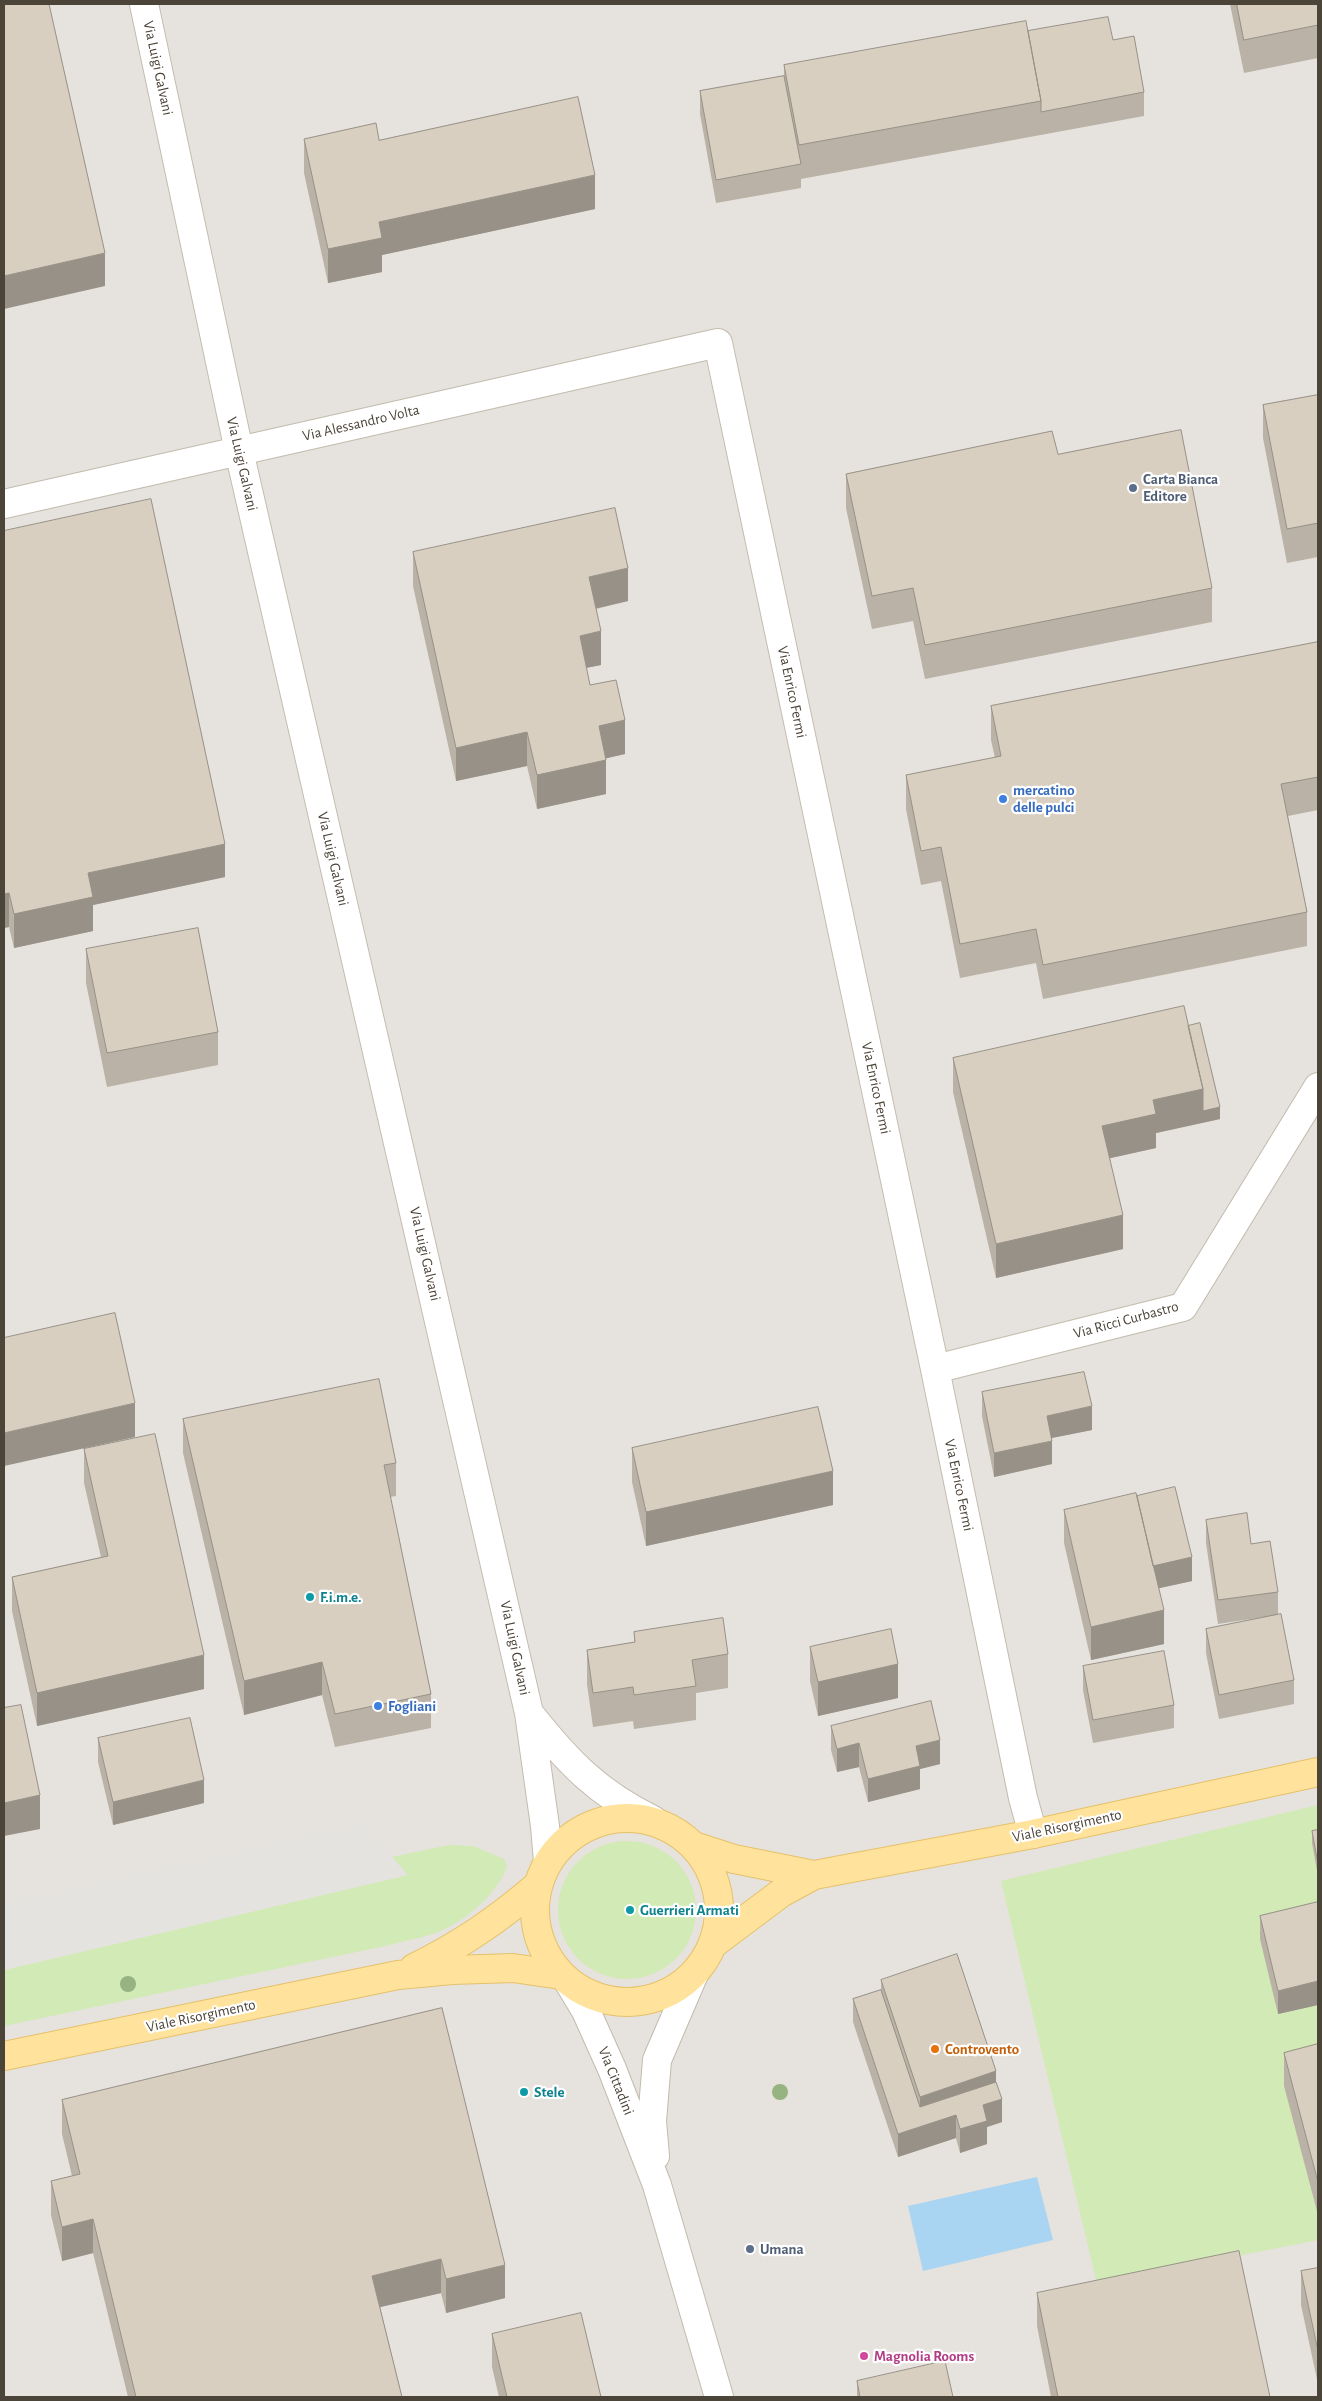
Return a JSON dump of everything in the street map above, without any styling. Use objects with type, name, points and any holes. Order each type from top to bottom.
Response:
[{"type":"main road","name":"Viale Risorgimento","points":[[713,1944],[781,1893],[814,1875],[1033,1834],[1318,1772]]},
{"type":"main road","name":"Viale Risorgimento","points":[[398,1975],[448,1951],[498,1919],[542,1874],[559,1846],[578,1830],[602,1820],[628,1817],[653,1820],[675,1831],[694,1846],[734,1860],[814,1875]]},
{"type":"main road","points":[[542,1874],[534,1907],[536,1927],[542,1947],[565,1978],[587,1993],[609,2000],[632,2002],[662,1995],[676,1988],[694,1974],[705,1960],[713,1944],[719,1918],[718,1892],[709,1867],[694,1846]]},
{"type":"main road","name":"Viale Risorgimento","points":[[4,2056],[398,1975],[452,1970],[513,1968],[565,1978]]},
{"type":"street","name":"Via Luigi Galvani","points":[[144,4],[238,451],[529,1713],[545,1826],[542,1874]]},
{"type":"street","name":"Via Alessandro Volta","points":[[4,504],[718,343]]},
{"type":"street","name":"Via Enrico Fermi","points":[[718,343],[935,1369],[1023,1798],[1033,1834]]},
{"type":"street","name":"Via Ricci Curbastro","points":[[935,1369],[1183,1307],[1318,1087]]},
{"type":"street","name":"Via Luigi Galvani","points":[[529,1713],[558,1749],[589,1780],[623,1806],[653,1820]]},
{"type":"street","name":"Via Cittadini","points":[[657,2185],[652,2121],[657,2060],[694,1974]]},
{"type":"street","name":"Via Cittadini","points":[[565,1978],[586,2011],[612,2069],[657,2185],[719,2397]]},
{"type":"shaded area","points":[[4,4],[1318,4],[1318,2397],[4,2397]]},
{"type":"shaded area","points":[[362,1823],[408,1875],[4,1970],[4,1902]]},
{"type":"green space","points":[[1318,1805],[1318,2240],[1097,2284],[1001,1881]]},
{"type":"green space","points":[[627,1841],[653,1846],[676,1861],[691,1884],[696,1910],[691,1936],[676,1959],[653,1974],[627,1979],[601,1974],[578,1959],[563,1936],[558,1910],[563,1884],[578,1861],[601,1846]]},
{"type":"green space","points":[[449,1845],[473,1846],[504,1859],[507,1867],[496,1886],[482,1903],[464,1918],[439,1932],[390,1945],[4,2026],[4,1970],[407,1875],[392,1857]]},
{"type":"water","points":[[1037,2177],[1053,2240],[923,2271],[908,2206]]},
{"type":"building","points":[[4,4],[49,4],[105,253],[4,276]]},
{"type":"building","points":[[1237,4],[1318,4],[1318,25],[1244,40]]},
{"type":"building","points":[[1108,17],[1113,40],[1134,36],[1144,92],[1041,112],[1041,101],[1028,31]]},
{"type":"building","points":[[1026,21],[1041,101],[799,145],[784,65]]},
{"type":"building","points":[[784,76],[801,164],[716,180],[700,91]]},
{"type":"building","points":[[578,97],[595,175],[379,222],[382,238],[328,249],[304,139],[376,123],[379,140]]},
{"type":"building","points":[[1318,395],[1318,523],[1287,529],[1263,405]]},
{"type":"building","points":[[1181,430],[1212,588],[925,645],[913,588],[872,596],[846,474],[1052,431],[1058,454]]},
{"type":"building","points":[[151,499],[225,844],[88,873],[93,897],[14,914],[9,893],[4,894],[4,531]]},
{"type":"building","points":[[615,508],[628,568],[589,577],[601,631],[580,636],[590,685],[616,680],[625,720],[599,726],[606,760],[537,775],[527,732],[456,748],[413,552]]},
{"type":"building","points":[[1318,642],[1318,777],[1281,784],[1307,912],[1043,965],[1036,929],[960,944],[941,847],[921,851],[906,775],[1001,756],[991,706]]},
{"type":"building","points":[[198,928],[218,1032],[107,1053],[86,949]]},
{"type":"building","points":[[1184,1006],[1203,1089],[1153,1100],[1156,1114],[1102,1126],[1123,1215],[996,1244],[953,1058]]},
{"type":"building","points":[[1200,1023],[1220,1107],[1203,1111],[1203,1089],[1188,1026]]},
{"type":"building","points":[[115,1313],[135,1403],[4,1433],[4,1338]]},
{"type":"building","points":[[1084,1372],[1092,1406],[1047,1416],[1052,1441],[994,1453],[982,1392]]},
{"type":"building","name":"F.i.m.e.","points":[[379,1379],[396,1463],[384,1465],[431,1694],[335,1714],[322,1662],[244,1681],[183,1419]]},
{"type":"building","points":[[818,1407],[833,1471],[646,1512],[632,1448]]},
{"type":"building","points":[[155,1434],[204,1655],[37,1693],[12,1577],[108,1556],[84,1449]]},
{"type":"building","points":[[1175,1487],[1192,1557],[1153,1566],[1137,1496]]},
{"type":"building","points":[[1136,1493],[1164,1610],[1091,1627],[1064,1510]]},
{"type":"building","points":[[1247,1513],[1251,1544],[1270,1541],[1278,1592],[1218,1600],[1206,1520]]},
{"type":"building","points":[[1281,1614],[1294,1680],[1219,1695],[1206,1629]]},
{"type":"building","points":[[723,1618],[728,1654],[692,1660],[696,1686],[634,1695],[633,1687],[593,1693],[587,1650],[635,1642],[634,1632]]},
{"type":"building","points":[[891,1629],[898,1664],[818,1682],[810,1647]]},
{"type":"building","points":[[1164,1651],[1174,1705],[1093,1720],[1083,1666]]},
{"type":"building","points":[[931,1701],[940,1740],[916,1746],[920,1766],[868,1779],[859,1743],[837,1749],[831,1726]]},
{"type":"building","points":[[21,1705],[40,1795],[4,1803],[4,1708]]},
{"type":"building","points":[[190,1718],[204,1780],[113,1802],[98,1738]]},
{"type":"building","points":[[1318,1830],[1318,1864],[1312,1831]]},
{"type":"building","points":[[1318,1902],[1318,1981],[1278,1991],[1260,1916]]},
{"type":"building","points":[[957,1954],[996,2071],[920,2097],[881,1980]]},
{"type":"building","points":[[881,1990],[920,2107],[996,2082],[1002,2099],[983,2105],[987,2121],[960,2129],[956,2115],[898,2134],[853,1999]]},
{"type":"building","points":[[442,2008],[505,2265],[446,2279],[441,2259],[372,2276],[402,2397],[136,2397],[93,2219],[62,2227],[51,2181],[80,2174],[62,2100]]},
{"type":"building","points":[[1318,2044],[1318,2182],[1284,2053]]},
{"type":"building","points":[[1239,2251],[1270,2397],[1058,2397],[1037,2293]]},
{"type":"building","points":[[1318,2268],[1318,2351],[1301,2271]]},
{"type":"building","points":[[581,2313],[601,2397],[507,2397],[492,2334]]},
{"type":"building","points":[[945,2361],[953,2397],[860,2397],[857,2381]]},
{"type":"place","name":"Carta Bianca Editore","points":[[1133,488]]},
{"type":"place","name":"mercatino delle pulci","points":[[1003,799]]},
{"type":"place","name":"F.i.m.e.","points":[[310,1597]]},
{"type":"place","name":"Fogliani","points":[[378,1706]]},
{"type":"place","name":"Guerrieri Armati","points":[[630,1910]]},
{"type":"place","name":"Controvento","points":[[935,2049]]},
{"type":"place","name":"Stele","points":[[524,2092]]},
{"type":"place","name":"Umana","points":[[750,2249]]},
{"type":"place","name":"Magnolia Rooms","points":[[864,2356]]}]
